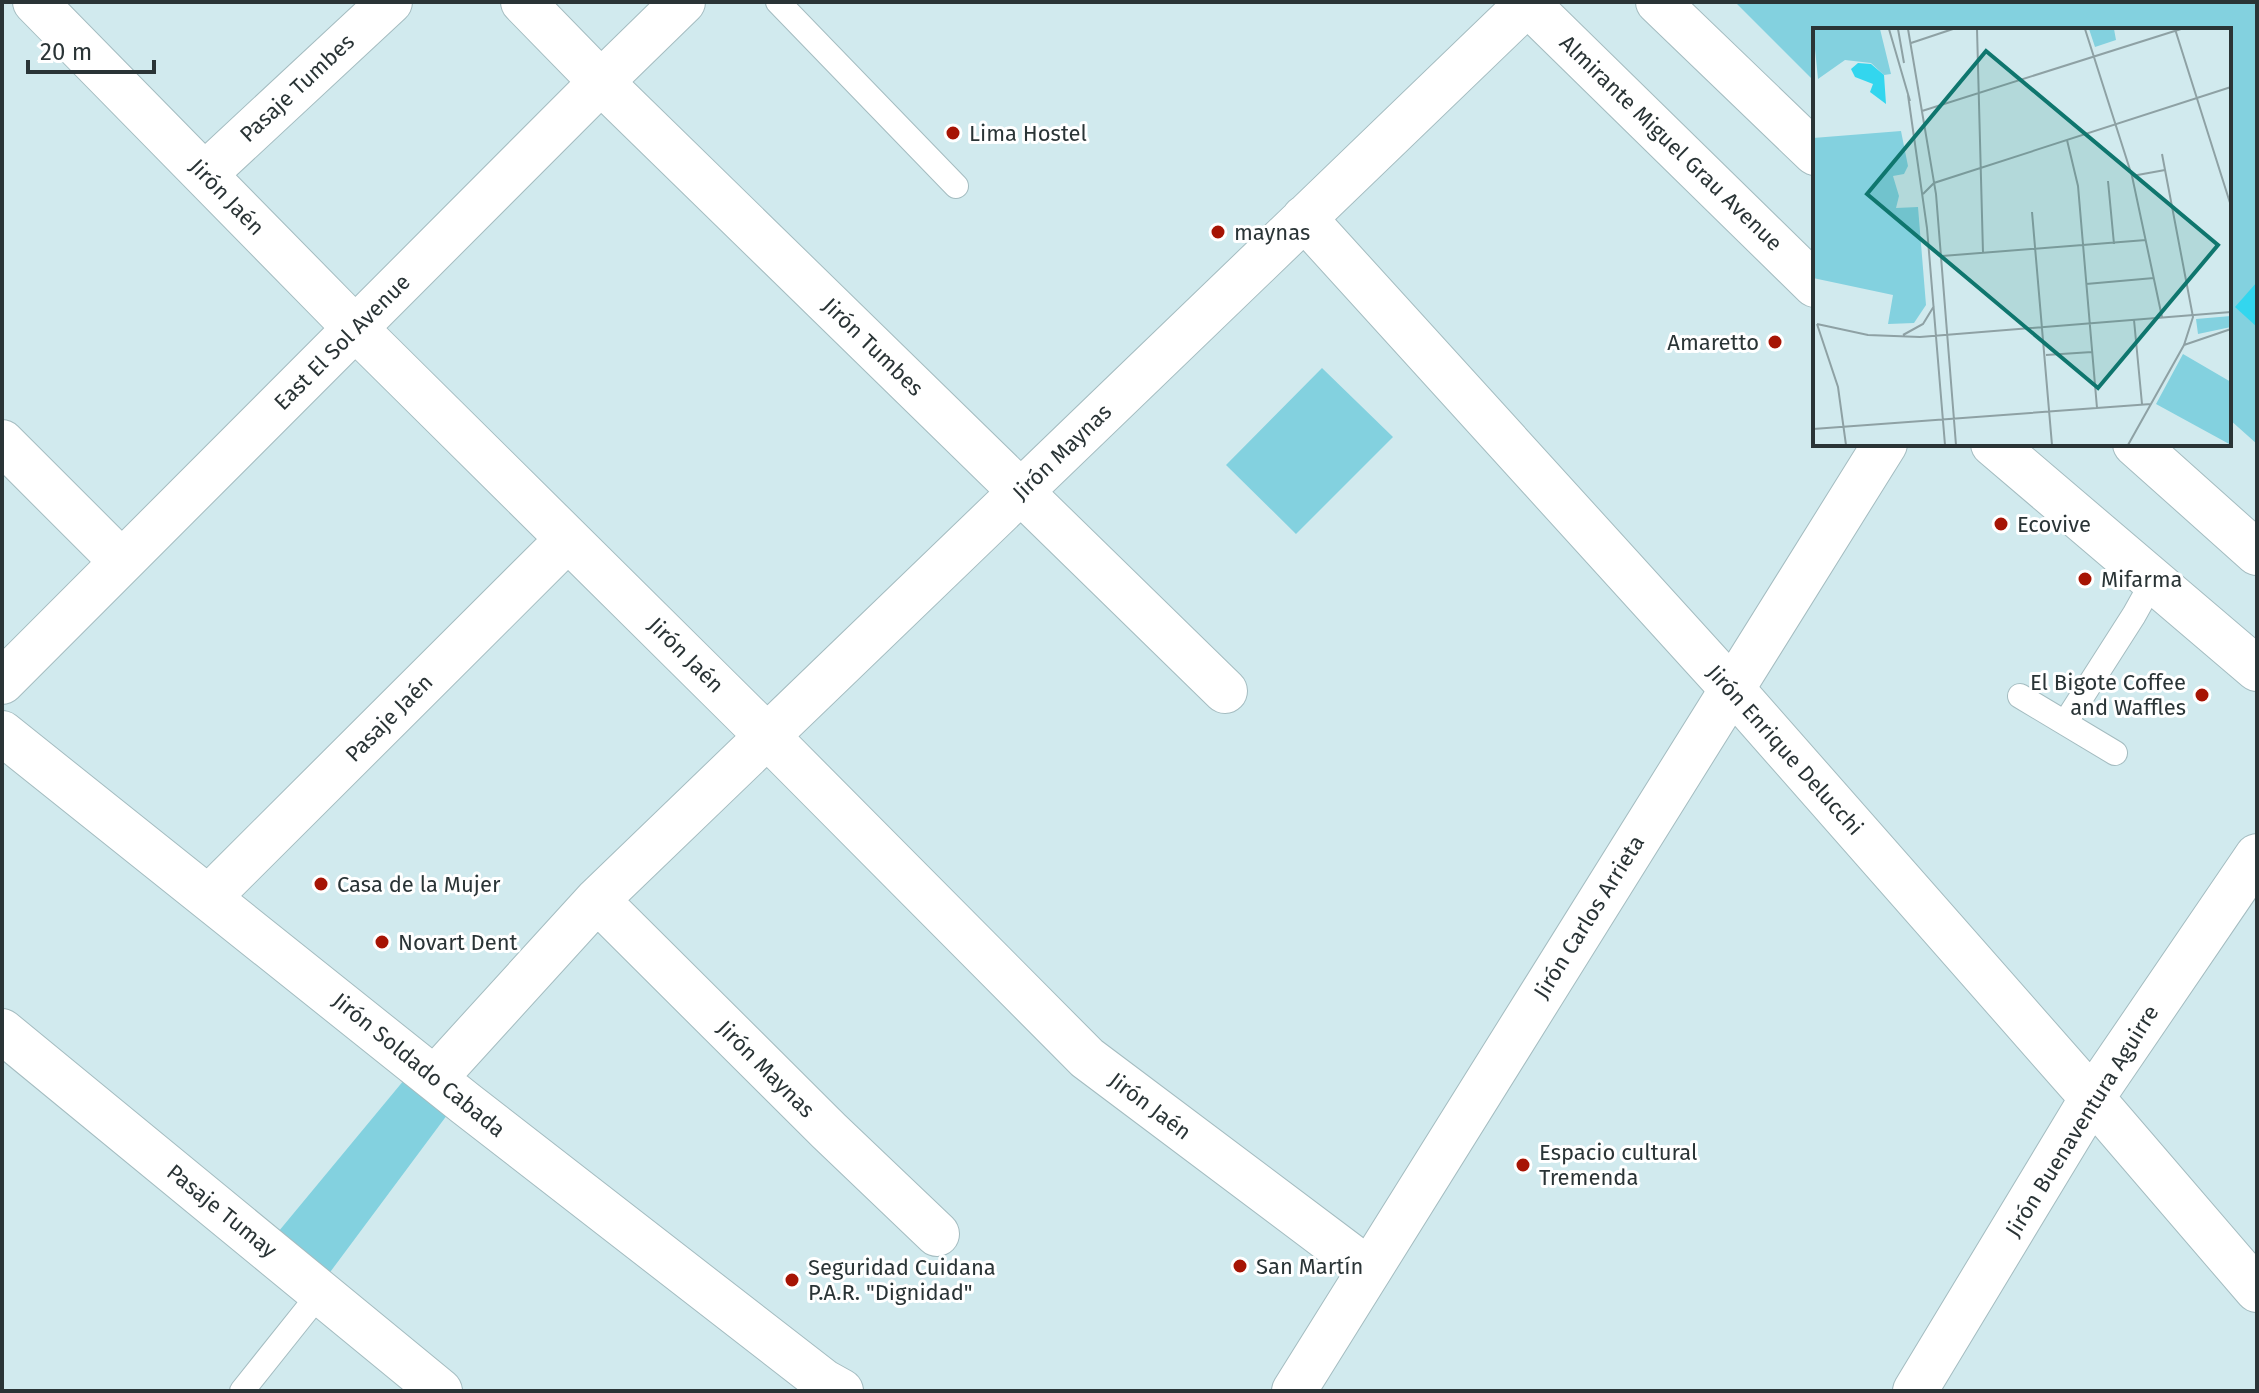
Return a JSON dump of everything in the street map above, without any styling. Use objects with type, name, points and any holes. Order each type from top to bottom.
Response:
[{"type":"street","name":"Jirón Jaén","points":[[35,2],[356,329],[1087,1058],[1369,1270]]},
{"type":"street","name":"Pasaje Tumbes","points":[[205,174],[390,2]]},
{"type":"street","name":"Jirón Tumbes","points":[[523,2],[601,82],[1225,691]]},
{"type":"street","name":"East El Sol Avenue","points":[[2,682],[683,2]]},
{"type":"street","points":[[1658,2],[1813,151]]},
{"type":"street","name":"Jirón Maynas","points":[[435,1078],[597,900],[1527,3]]},
{"type":"street","name":"Almirante Miguel Grau Avenue","points":[[1527,3],[1813,283]]},
{"type":"street","name":"Jirón Enrique Delucchi","points":[[1304,218],[1732,689],[2257,1290]]},
{"type":"street","points":[[2,442],[121,561]]},
{"type":"street","name":"Jirón Carlos Arrieta","points":[[1294,1391],[1884,446]]},
{"type":"street","points":[[1995,446],[2257,669]]},
{"type":"street","points":[[2137,446],[2257,553]]},
{"type":"street","name":"Pasaje Jaén","points":[[209,897],[568,539]]},
{"type":"street","name":"Jirón Soldado Cabada","points":[[2,733],[826,1388]]},
{"type":"street","name":"Jirón Buenaventura Aguirre","points":[[1915,1391],[2092,1098],[2257,856]]},
{"type":"street","name":"Jirón Maynas","points":[[597,900],[937,1234]]},
{"type":"street","name":"Pasaje Tumay","points":[[2,1031],[440,1391]]},
{"type":"lane","points":[[778,2],[956,186]]},
{"type":"lane","points":[[2065,723],[2153,581]]},
{"type":"lane","points":[[2020,696],[2115,753]]},
{"type":"lane","points":[[242,1391],[321,1292]]},
{"type":"shaded area","points":[[1735,2],[2257,2],[2257,444],[2231,421],[2231,28],[1813,28],[1813,80]]},
{"type":"shaded area","points":[[2257,282],[2257,327],[2235,307]]},
{"type":"shaded area","points":[[1322,368],[1393,437],[1296,534],[1226,465]]},
{"type":"shaded area","points":[[414,1068],[456,1103],[322,1283],[269,1243]]},
{"type":"place","name":"Lima Hostel","points":[[953,133]]},
{"type":"place","name":"maynas","points":[[1218,232]]},
{"type":"place","name":"Amaretto","points":[[1775,342]]},
{"type":"place","name":"Ecovive","points":[[2001,524]]},
{"type":"place","name":"Mifarma","points":[[2085,579]]},
{"type":"place","name":"El Bigote Coffee and Waffles","points":[[2202,695]]},
{"type":"place","name":"Casa de la Mujer","points":[[321,884]]},
{"type":"place","name":"Novart Dent","points":[[382,942]]},
{"type":"place","name":"Espacio cultural Tremenda","points":[[1523,1165]]},
{"type":"place","name":"San Martín","points":[[1240,1266]]},
{"type":"place","name":"Seguridad Cuidana P.A.R. \"Dignidad\"","points":[[792,1280]]}]
